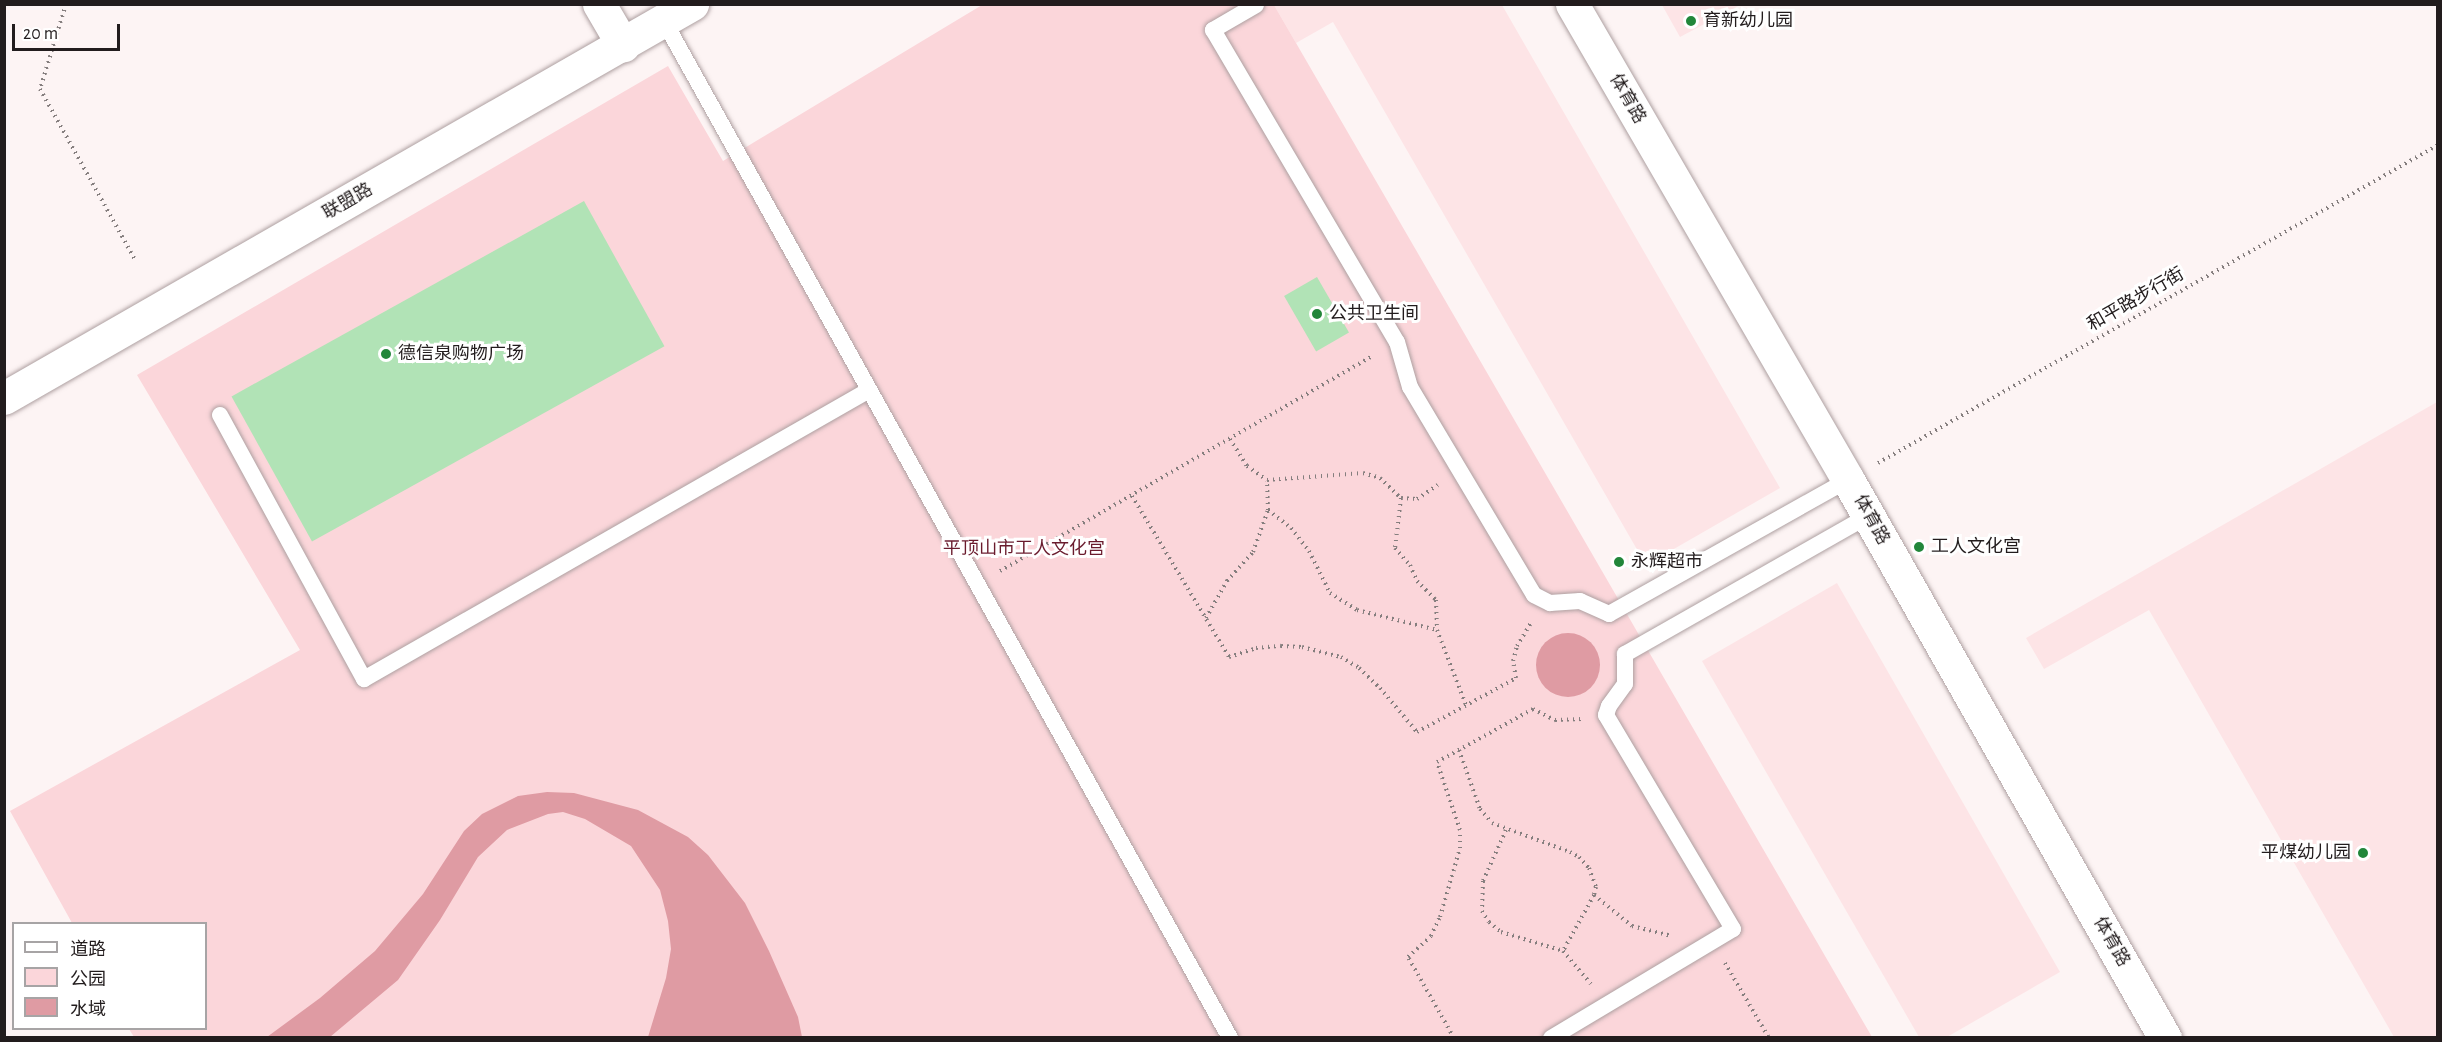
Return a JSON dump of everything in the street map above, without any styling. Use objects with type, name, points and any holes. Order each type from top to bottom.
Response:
[{"type":"street","points":[[599,4],[623,45]]},
{"type":"street","name":"联盟路","points":[[4,398],[692,4]]},
{"type":"street","name":"体育路","points":[[1572,4],[1848,480],[2165,1038]]},
{"type":"lane","points":[[1256,5],[1213,30],[1397,342],[1410,387],[1534,595],[1550,603],[1580,601],[1609,614],[1848,480]]},
{"type":"lane","points":[[664,21],[1230,1038]]},
{"type":"lane","points":[[220,415],[364,679],[869,390]]},
{"type":"lane","points":[[1551,1038],[1733,929],[1606,715],[1609,706],[1625,684],[1625,654],[1868,516]]},
{"type":"path","points":[[66,4],[40,89],[135,261]]},
{"type":"path","name":"和平路步行街","points":[[1848,480],[2438,145]]},
{"type":"path","points":[[978,584],[1397,342]]},
{"type":"path","points":[[1230,439],[1247,466],[1267,480],[1363,473],[1380,478],[1401,498],[1417,499],[1461,471]]},
{"type":"path","points":[[1206,618],[1227,581],[1253,552],[1268,510],[1267,480]]},
{"type":"path","points":[[1132,496],[1229,657],[1256,648],[1281,646],[1302,646],[1341,657],[1359,668],[1380,687],[1417,732],[1516,678],[1513,661],[1517,646],[1534,619],[1537,608],[1534,595]]},
{"type":"path","points":[[1401,498],[1395,548],[1410,565],[1417,581],[1436,600],[1437,630],[1466,705]]},
{"type":"path","points":[[1268,510],[1291,528],[1309,551],[1330,593],[1357,610],[1437,630]]},
{"type":"path","points":[[1454,1038],[1408,957],[1431,936],[1440,917],[1456,867],[1460,830],[1437,762],[1533,709],[1555,720],[1588,718]]},
{"type":"path","points":[[1459,750],[1480,809],[1492,823],[1506,830],[1534,837],[1579,857],[1594,878],[1596,886],[1594,895],[1563,951]]},
{"type":"path","points":[[1506,830],[1483,882],[1482,911],[1489,922],[1501,932],[1563,951],[1607,1004]]},
{"type":"path","points":[[1594,895],[1632,926],[1708,944],[1769,1038]]},
{"type":"shaded area","points":[[1274,5],[1502,5],[1780,488],[1646,565],[1333,22],[1296,43]]},
{"type":"shaded area","name":"育新幼儿园","points":[[1662,5],[1740,5],[1680,37]]},
{"type":"shaded area","name":"平煤幼儿园","points":[[2437,402],[2437,1037],[2394,1037],[2149,610],[2044,669],[2026,638]]},
{"type":"shaded area","points":[[1837,583],[2060,972],[1947,1037],[1919,1037],[1702,661]]},
{"type":"green space","name":"平顶山市工人文化宫","points":[[982,5],[1274,5],[1872,1037],[134,1037],[130,1030],[207,1030],[207,922],[71,922],[10,811],[300,650],[137,375],[668,66],[723,161]]},
{"type":"water","points":[[1562,633],[1574,633],[1591,642],[1598,653],[1600,665],[1598,677],[1591,688],[1574,697],[1562,697],[1550,692],[1541,683],[1536,671],[1536,659],[1541,647],[1550,638]]},
{"type":"water","points":[[547,792],[574,793],[638,810],[688,837],[708,855],[745,903],[798,1017],[802,1037],[648,1037],[666,978],[671,949],[668,921],[660,890],[631,846],[585,819],[563,812],[548,814],[507,830],[478,857],[440,920],[398,980],[330,1037],[267,1037],[320,998],[375,951],[423,894],[464,831],[482,814],[518,796]]},
{"type":"building","points":[[584,201],[664,346],[312,542],[232,396]]},
{"type":"building","name":"公共卫生间","points":[[1317,277],[1349,332],[1316,351],[1284,296]]},
{"type":"place","name":"育新幼儿园","points":[[1691,21]]},
{"type":"place","name":"公共卫生间","points":[[1317,314]]},
{"type":"place","name":"德信泉购物广场","points":[[386,354]]},
{"type":"place","name":"工人文化宫","points":[[1919,547]]},
{"type":"place","name":"永辉超市","points":[[1619,562]]},
{"type":"place","name":"平煤幼儿园","points":[[2363,853]]}]
